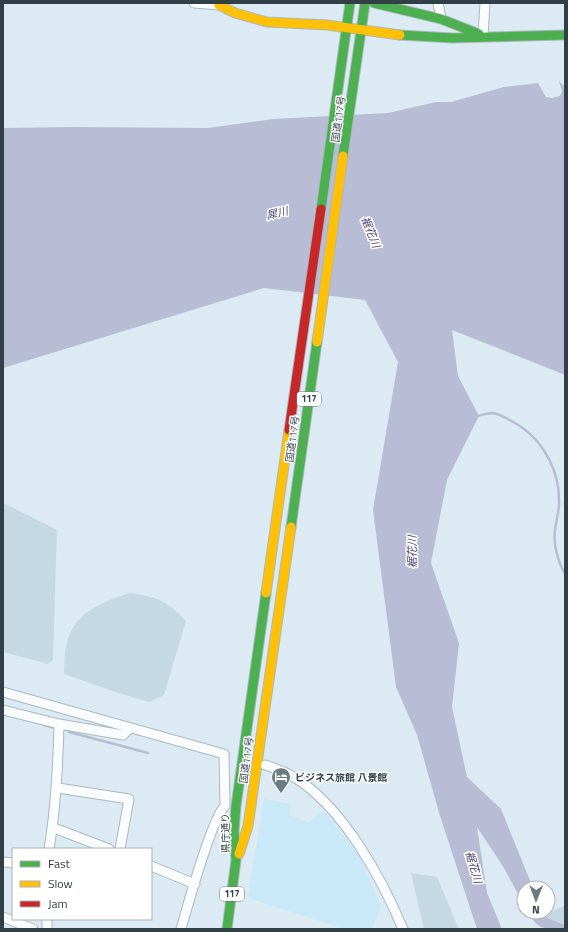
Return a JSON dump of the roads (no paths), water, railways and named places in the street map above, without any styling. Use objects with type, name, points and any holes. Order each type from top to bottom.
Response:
[{"type":"main road","points":[[219,5],[235,3]]},
{"type":"main road","name":"国道117号","points":[[236,806],[345,28],[350,3]]},
{"type":"main road","name":"国道117号","points":[[250,808],[365,3]]},
{"type":"main road","points":[[374,3],[440,19],[483,36]]},
{"type":"main road","points":[[219,5],[241,15],[267,22],[327,25],[411,36],[452,38],[565,35]]},
{"type":"main road","name":"県庁通り","points":[[227,929],[236,860],[234,831],[236,806]]},
{"type":"main road","name":"県庁通り","points":[[236,860],[248,826],[250,808]]},
{"type":"street","points":[[194,3],[219,5]]},
{"type":"street","points":[[438,3],[440,19]]},
{"type":"street","points":[[483,36],[485,3]]},
{"type":"street","points":[[3,692],[224,754],[225,806],[217,818],[181,929]]},
{"type":"street","points":[[3,710],[59,724],[122,735],[130,728]]},
{"type":"street","points":[[49,848],[54,828],[58,788],[59,724]]},
{"type":"street","points":[[265,764],[293,777],[336,813],[368,860],[403,929]]},
{"type":"street","points":[[58,788],[129,799],[120,848]]},
{"type":"street","points":[[225,806],[250,808]]},
{"type":"street","points":[[54,828],[106,848]]},
{"type":"street","points":[[152,866],[195,884]]},
{"type":"street","points":[[3,917],[33,929]]},
{"type":"water","points":[[559,81],[565,87],[565,375],[452,330],[458,376],[479,416],[447,480],[431,563],[459,643],[452,707],[467,777],[501,809],[530,880],[516,880],[516,890],[504,868],[477,827],[487,893],[502,929],[477,929],[440,816],[417,735],[396,687],[373,510],[398,362],[365,300],[264,288],[3,368],[3,128],[208,128],[273,119],[388,113],[436,102],[451,102],[504,87],[538,83],[546,97],[552,98],[560,96],[562,91]]},
{"type":"water","points":[[533,920],[553,920],[565,925],[565,929],[543,928]]},
{"type":"waterway","points":[[477,416],[493,413],[507,418],[529,433],[544,450],[554,470],[559,492],[559,506],[555,527],[555,547],[560,564],[565,574]]},
{"type":"waterway","points":[[44,725],[55,728]]},
{"type":"waterway","points":[[69,732],[148,753]]},
{"type":"place","name":"ビジネス旅館 八景館","points":[[281,794]]},
{"type":"water label","name":"犀川","points":[[277,213]]},
{"type":"water label","name":"裾花川","points":[[371,232]]},
{"type":"water label","name":"裾花川","points":[[412,552]]},
{"type":"water label","name":"裾花川","points":[[474,867]]}]
